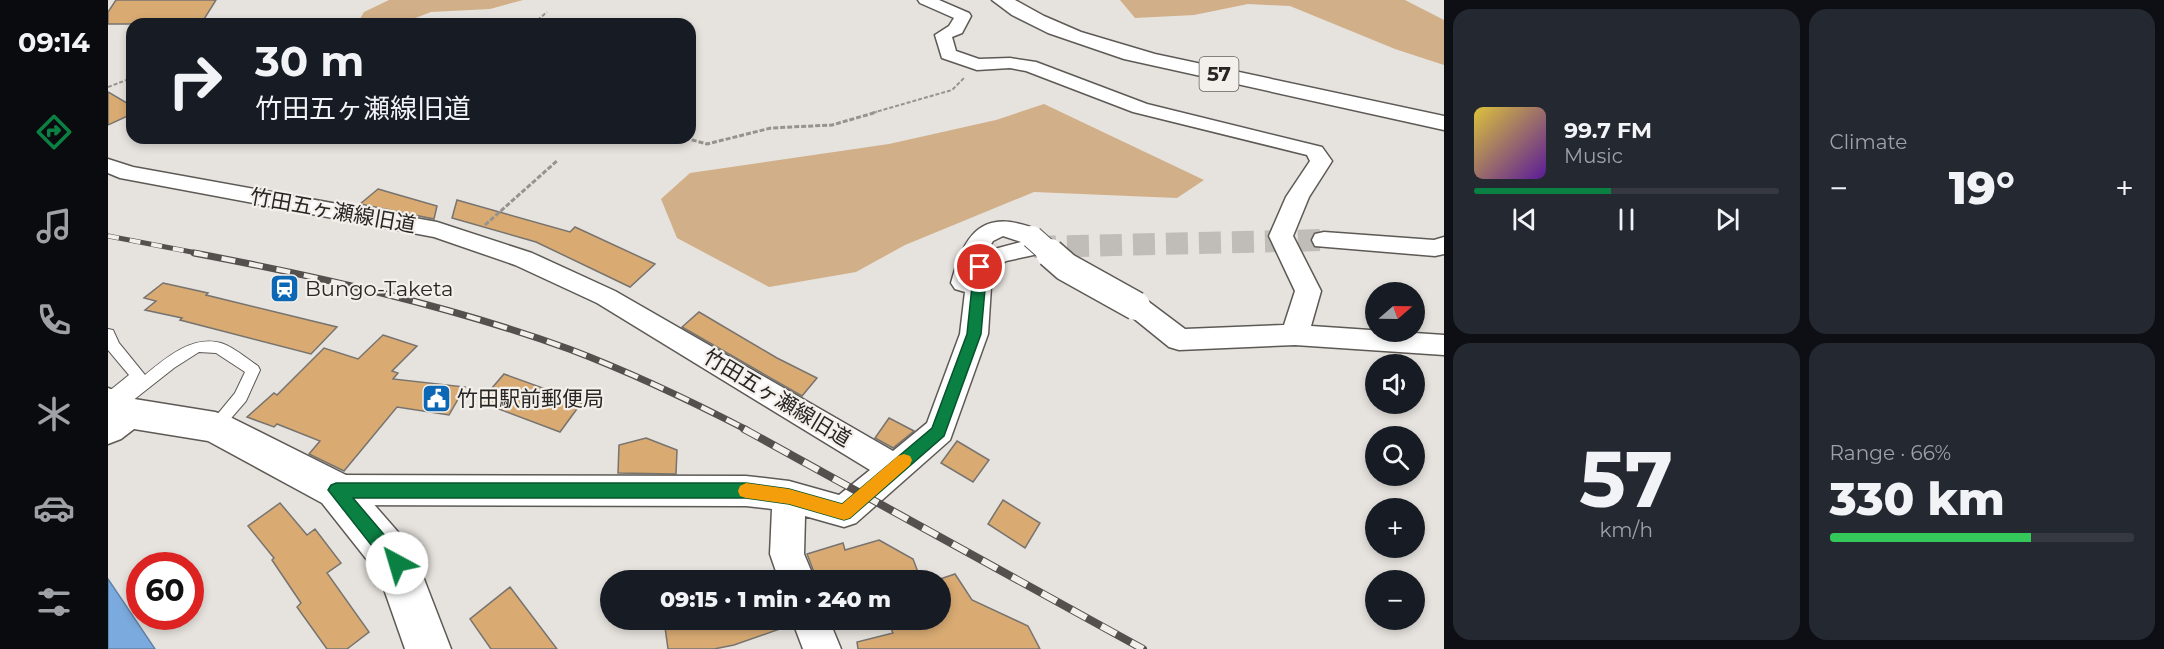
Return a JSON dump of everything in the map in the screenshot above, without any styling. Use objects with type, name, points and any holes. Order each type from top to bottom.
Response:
[{"type":"main road","name":"57","points":[[1002,0],[1019,12],[1056,30],[1105,47],[1161,62],[1444,123]]},
{"type":"main road","points":[[114,409],[215,427],[336,490],[397,563],[428,649]]},
{"type":"street","points":[[926,0],[963,16],[956,29],[943,35],[948,54],[977,65],[1010,63],[1030,66],[1140,108],[1315,151],[1321,161],[1289,212],[1281,236],[1308,291],[1295,335]]},
{"type":"street","name":"竹田五ヶ瀬線旧道","points":[[108,165],[128,173],[437,231],[479,242],[562,273],[895,468]]},
{"type":"street","points":[[1324,240],[1435,248],[1444,245]]},
{"type":"street","points":[[336,490],[746,491],[789,496],[844,512],[939,431],[974,334],[980,267],[999,254],[1033,242],[1066,267],[1136,306],[1179,340],[1295,335],[1444,345]]},
{"type":"street","points":[[789,496],[787,554],[793,570]]},
{"type":"street","points":[[815,630],[822,649]]},
{"type":"lane","points":[[108,334],[112,346],[138,376],[114,409]]},
{"type":"lane","points":[[114,409],[169,364],[197,347],[219,348],[252,370],[241,397],[215,427]]},
{"type":"path","points":[[540,18],[548,12]]},
{"type":"path","points":[[696,141],[707,144],[771,128],[832,125],[952,90],[977,65]]},
{"type":"path","points":[[108,87],[126,80]]},
{"type":"path","points":[[478,232],[558,160]]},
{"type":"shaded area","points":[[389,0],[523,0],[490,9],[431,12],[416,18],[360,18],[364,12]]},
{"type":"shaded area","points":[[1120,0],[1405,0],[1444,20],[1444,65],[1395,49],[1290,6],[1248,4],[1194,15],[1135,18]]},
{"type":"shaded area","points":[[1044,104],[1204,180],[1177,198],[1034,192],[905,245],[856,272],[769,287],[677,238],[661,199],[690,173],[889,144],[996,120]]},
{"type":"water","points":[[108,579],[126,606],[126,630],[142,630],[155,649],[108,649]]},
{"type":"building","points":[[116,0],[216,0],[205,18],[126,18],[126,24],[108,24],[108,12]]},
{"type":"building","points":[[108,92],[126,102],[126,117],[108,125]]},
{"type":"building","points":[[378,189],[437,206],[434,219],[360,204]]},
{"type":"building","points":[[457,200],[570,232],[575,227],[655,264],[630,287],[536,242],[452,218]]},
{"type":"building","points":[[163,283],[337,327],[311,354],[145,310],[156,301],[144,298]]},
{"type":"building","points":[[699,312],[777,358],[817,378],[802,396],[682,327]]},
{"type":"building","points":[[383,335],[417,346],[392,371],[398,373],[393,379],[465,387],[449,415],[397,407],[344,471],[309,454],[320,441],[277,424],[274,427],[247,417],[274,393],[277,395],[324,348],[358,359]]},
{"type":"building","points":[[504,374],[582,402],[560,432],[480,402]]},
{"type":"building","points":[[889,418],[914,431],[893,448],[875,438]]},
{"type":"building","points":[[646,438],[677,450],[676,474],[618,473],[619,445]]},
{"type":"building","points":[[957,441],[989,460],[973,482],[941,463]]},
{"type":"building","points":[[1003,500],[1040,523],[1025,548],[988,524]]},
{"type":"building","points":[[280,503],[307,535],[315,529],[341,563],[327,573],[369,632],[347,649],[327,649],[297,607],[301,603],[272,560],[274,558],[248,526]]},
{"type":"building","points":[[879,540],[913,559],[917,570],[813,570],[807,554],[843,543],[845,550]]},
{"type":"building","points":[[955,574],[972,600],[1028,626],[1040,649],[858,649],[857,642],[893,633],[892,630],[951,630],[951,575]]},
{"type":"building","points":[[510,587],[557,649],[491,649],[470,619]]},
{"type":"building","points":[[665,630],[777,630],[734,645],[714,649],[668,649]]},
{"type":"tunnel","points":[[1034,247],[1324,240]]},
{"type":"railway","points":[[108,236],[202,254]]},
{"type":"railway","points":[[194,253],[383,294],[523,333],[637,377],[747,430]]},
{"type":"railway","points":[[744,429],[1143,649]]},
{"type":"slow traffic","points":[[746,491],[789,496],[844,512],[904,460]]},
{"type":"place","name":"Bungo-Taketa","points":[[284,289]]},
{"type":"place","name":"竹田駅前郵便局","points":[[436,399]]},
{"type":"route","points":[[397,563],[336,490],[746,491],[789,496],[844,512],[939,431],[974,334],[980,267]]}]
